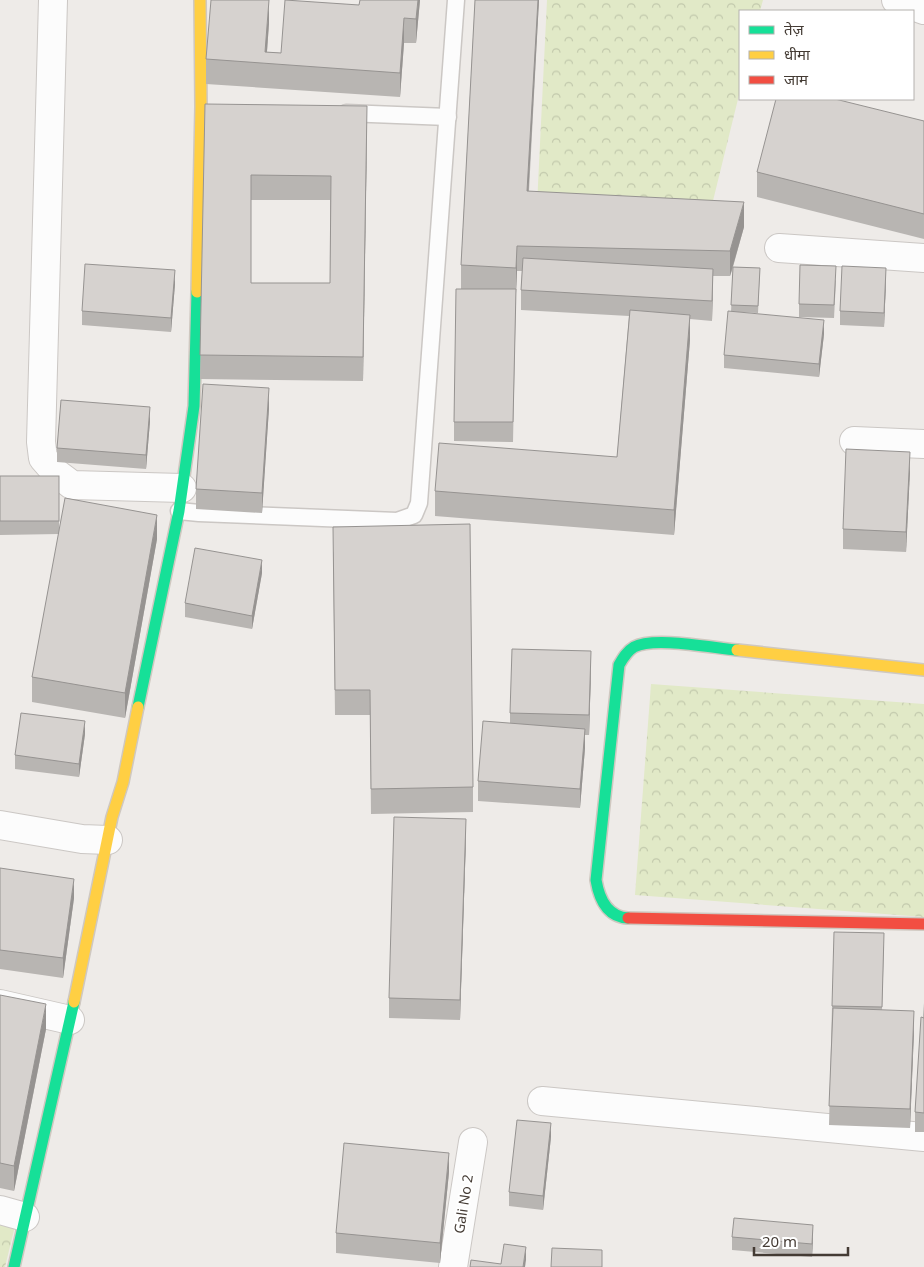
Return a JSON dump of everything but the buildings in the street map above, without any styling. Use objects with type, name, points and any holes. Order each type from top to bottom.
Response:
[{"type":"street","points":[[53,0],[40,442],[43,458],[56,473],[72,485],[181,499]]},
{"type":"street","points":[[14,1267],[12,1214],[70,1020],[108,840],[125,772],[181,499],[194,406],[209,108],[200,0]]},
{"type":"street","points":[[896,0],[924,10]]},
{"type":"street","points":[[779,248],[924,258]]},
{"type":"street","points":[[854,441],[924,444]]},
{"type":"street","points":[[924,670],[662,642],[639,643],[626,652],[619,665],[596,880],[599,896],[606,909],[624,918],[924,924]]},
{"type":"street","points":[[0,825],[82,839],[108,840]]},
{"type":"street","points":[[0,1004],[70,1020]]},
{"type":"street","points":[[542,1101],[924,1137]]},
{"type":"street","name":"Gali No 2","points":[[453,1267],[473,1142]]},
{"type":"lane","points":[[181,499],[199,513],[397,521],[414,515],[419,503],[456,0]]},
{"type":"lane","points":[[331,112],[448,117]]},
{"type":"green space","points":[[547,0],[763,0],[760,10],[739,10],[739,95],[709,217],[537,205]]},
{"type":"green space","points":[[651,684],[924,704],[924,917],[635,895]]},
{"type":"green space","points":[[0,1222],[15,1226],[5,1267],[0,1267]]},
{"type":"traffic: fast","points":[[138,707],[179,511],[194,406],[197,292]]},
{"type":"traffic: fast","points":[[628,918],[621,917],[609,910],[602,900],[596,880],[619,665],[629,651],[643,644],[669,643],[737,650]]},
{"type":"traffic: fast","points":[[14,1267],[74,1002]]},
{"type":"traffic: slow","points":[[197,292],[201,107],[200,0]]},
{"type":"traffic: slow","points":[[737,650],[924,670]]},
{"type":"traffic: slow","points":[[74,1002],[112,817],[123,782],[138,707]]},
{"type":"traffic: jam","points":[[628,918],[924,924]]}]
